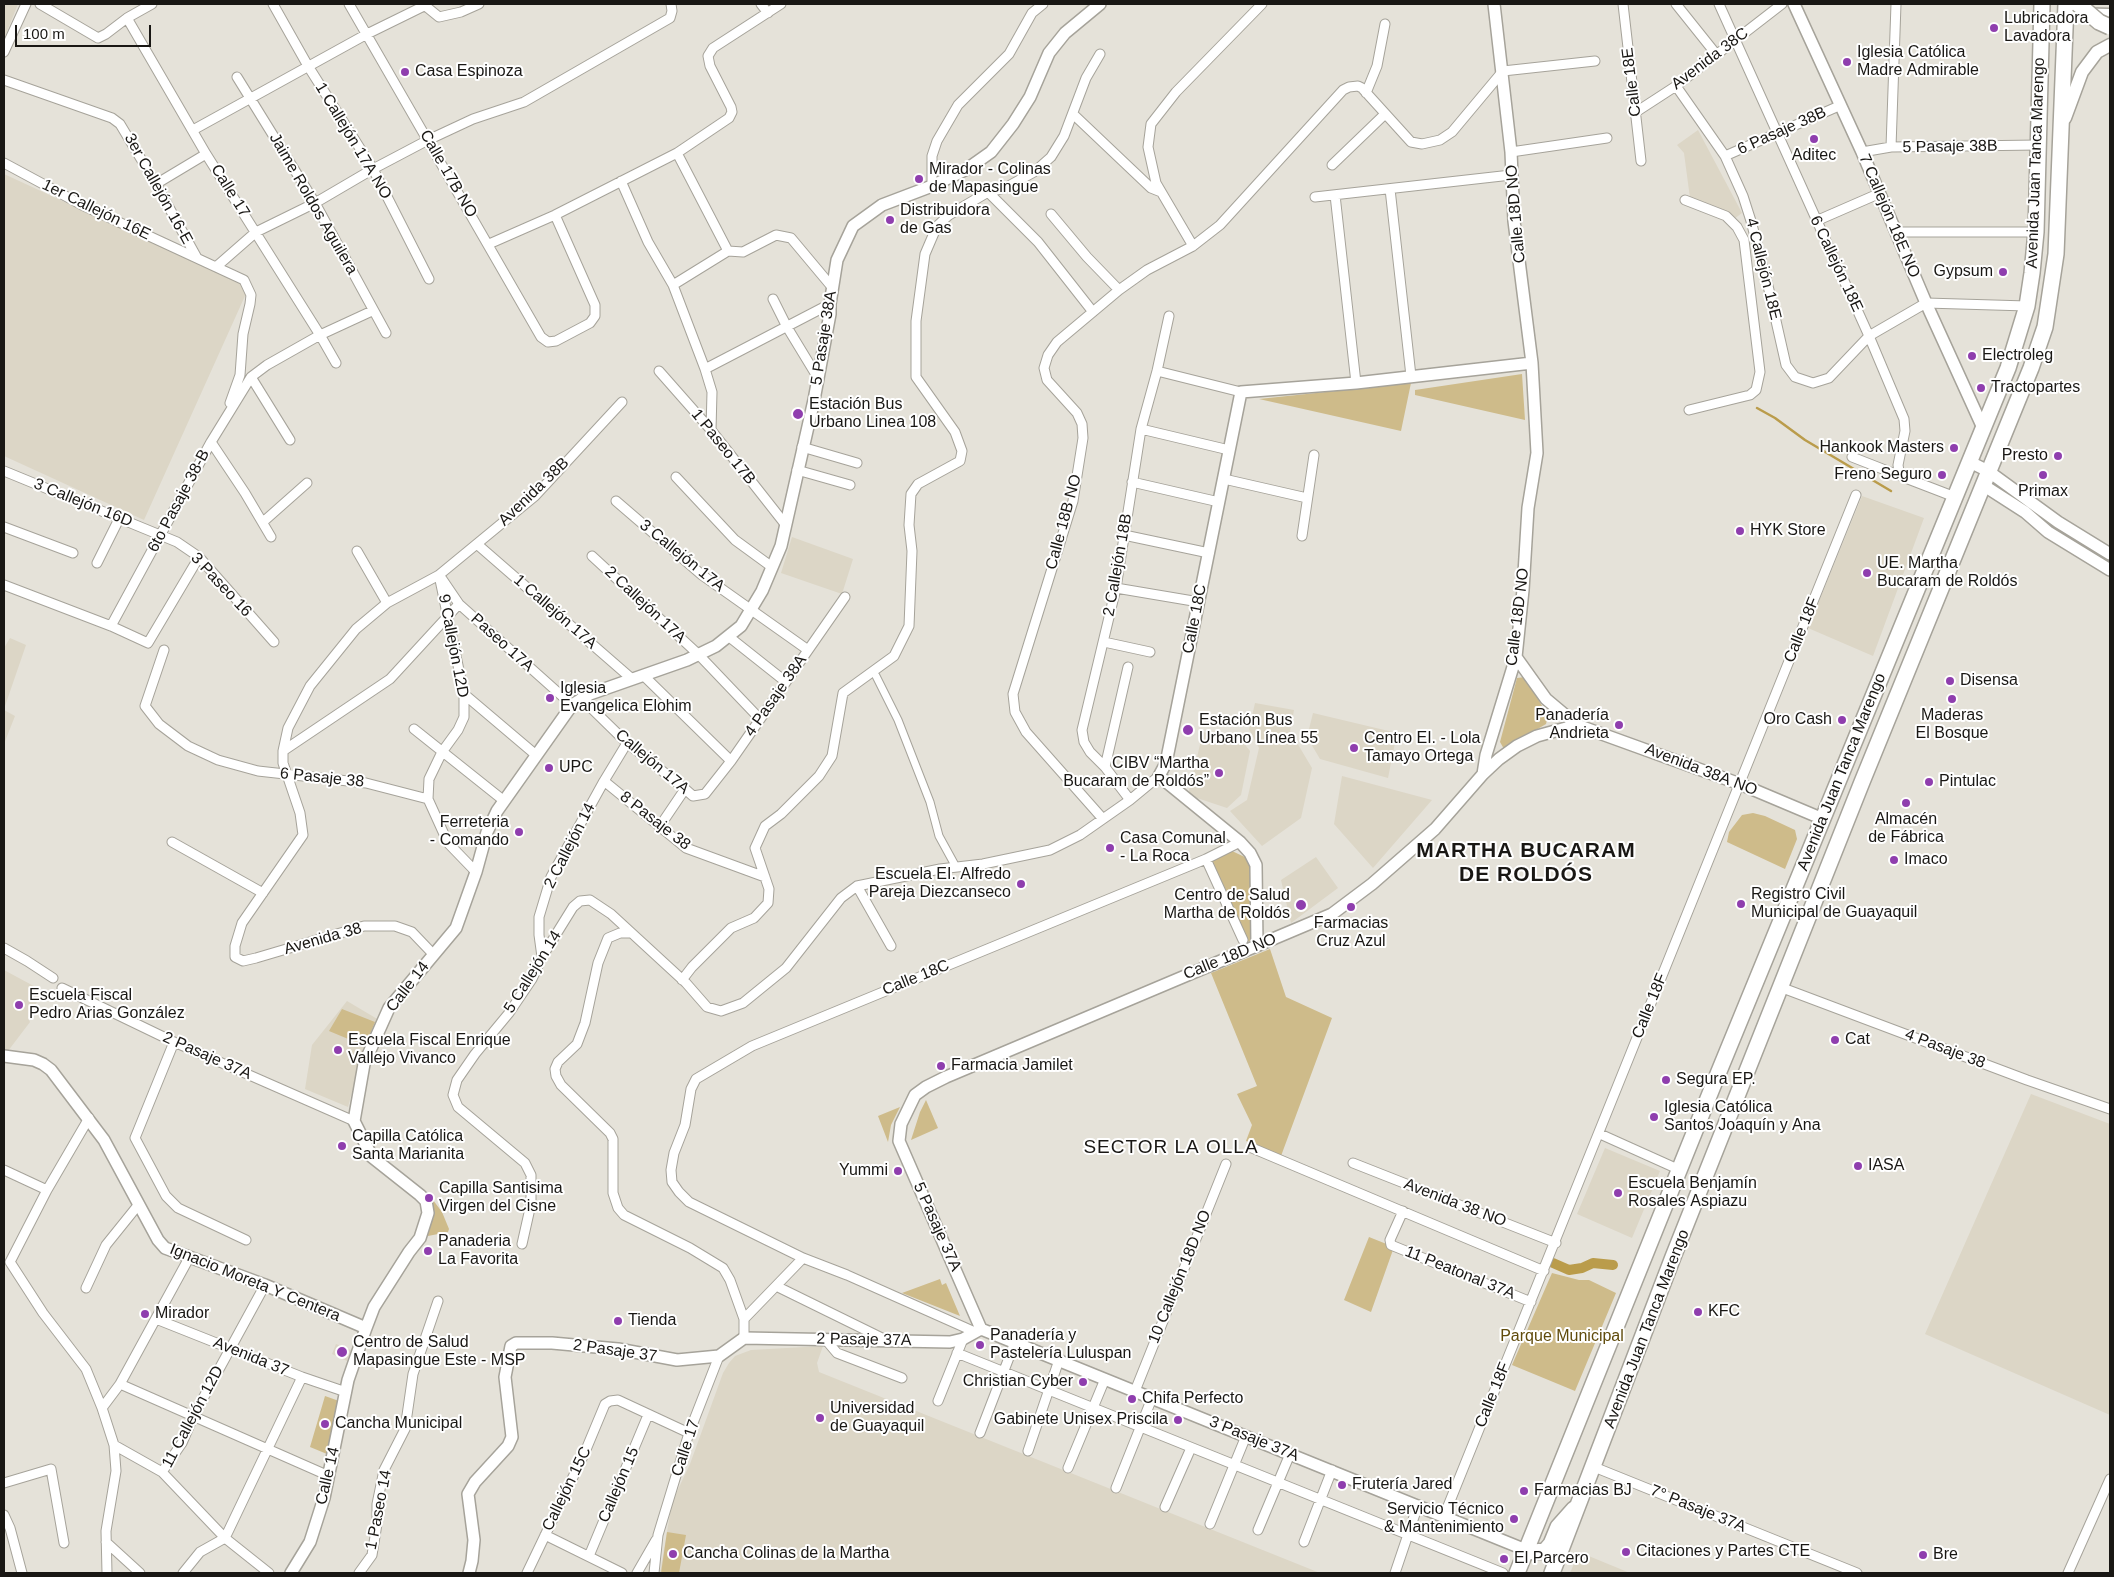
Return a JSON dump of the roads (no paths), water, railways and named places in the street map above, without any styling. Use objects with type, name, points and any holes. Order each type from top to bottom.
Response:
[{"type":"main road","name":"Avenida Juan Tanca Marengo","points":[[1517,1573],[2008,368],[2027,306],[2036,232],[2042,4]]},
{"type":"main road","points":[[2078,4],[2099,22],[2110,27]]},
{"type":"main road","name":"Avenida Juan Tanca Marengo","points":[[1552,1573],[1673,1257],[1780,987],[2031,368],[2045,327],[2056,254],[2065,9]]},
{"type":"main road","points":[[2040,64],[2048,30],[2053,20],[2065,9],[2110,15]]},
{"type":"main road","points":[[2061,130],[2073,91],[2082,72],[2097,52],[2110,45]]},
{"type":"main road","points":[[1791,961],[1794,935],[1831,832],[1832,826],[1823,819]]},
{"type":"main road","points":[[1526,1550],[1534,1552],[1545,1551],[1551,1544],[1558,1526],[1581,1501]]},
{"type":"street","points":[[4,52],[26,4]]},
{"type":"street","points":[[40,4],[98,38],[152,4]]},
{"type":"street","name":"1 Callejón 17A NO","points":[[273,4],[308,66],[373,169],[429,280]]},
{"type":"street","name":"Calle 17B NO","points":[[349,4],[541,337],[548,342],[556,341],[590,324],[595,316],[595,305],[554,215]]},
{"type":"street","points":[[193,130],[367,34],[424,5],[439,16],[461,12],[479,4]]},
{"type":"street","points":[[216,267],[256,232],[315,203],[428,140],[473,119],[524,102],[670,18],[671,4]]},
{"type":"street","points":[[761,4],[768,13]]},
{"type":"street","points":[[489,244],[554,215],[676,153],[729,118],[732,112],[710,66],[708,56],[713,48],[781,4]]},
{"type":"street","points":[[932,186],[932,156],[937,141],[958,105],[1009,54],[1032,13],[1043,4]]},
{"type":"street","name":"5 Pasaje 38A","points":[[576,702],[716,646],[741,626],[750,608],[762,591],[781,546],[818,378],[830,314],[832,286],[837,260],[853,226],[882,205],[932,186],[968,169],[991,152],[1013,124],[1030,97],[1049,52],[1064,33],[1096,4]]},
{"type":"street","points":[[1194,246],[1156,183],[1148,147],[1150,124],[1176,92],[1262,4]]},
{"type":"street","name":"Calle 18D NO","points":[[901,1124],[915,1095],[926,1087],[1332,914],[1355,898],[1434,829],[1483,774],[1486,755],[1516,657],[1523,590],[1528,508],[1537,453],[1532,363],[1514,221],[1511,152],[1494,4]]},
{"type":"street","name":"Calle 18E","points":[[1623,4],[1641,161]]},
{"type":"street","points":[[1676,4],[1716,54]]},
{"type":"street","name":"6 Callejón 18E","points":[[1719,4],[1734,41],[1869,336],[1904,419],[1905,431],[1898,465],[1903,478]]},
{"type":"street","name":"Avenida 38C","points":[[1636,112],[1676,86],[1782,4]]},
{"type":"street","name":"7 Callejón 18E NO","points":[[1794,4],[1839,106],[1862,152],[1878,194],[1983,428]]},
{"type":"street","points":[[1891,147],[1896,4]]},
{"type":"street","name":"Calle 17","points":[[127,18],[206,154],[336,363]]},
{"type":"street","points":[[1385,24],[1377,66],[1366,93],[1411,142],[1422,144],[1440,140],[1452,132],[1503,71],[1595,61]]},
{"type":"street","points":[[682,980],[703,955],[730,928],[754,918],[768,902],[770,889],[756,848],[765,826],[781,814],[819,776],[832,756],[842,693],[894,656],[909,626],[912,551],[909,525],[911,494],[918,484],[960,460],[962,451],[955,432],[916,377],[916,321],[925,254],[937,226],[948,215],[988,192],[1005,188],[1034,172],[1051,157],[1064,136],[1086,78],[1100,54]]},
{"type":"street","name":"Jaime Roldos Aguilera","points":[[237,77],[315,203],[386,334]]},
{"type":"street","name":"3er Callejón 16-E","points":[[4,80],[112,118],[125,130],[197,259]]},
{"type":"street","name":"Calle 18B NO","points":[[1103,818],[1026,732],[1015,712],[1013,694],[1073,500],[1083,438],[1082,424],[1077,412],[1047,380],[1044,368],[1048,355],[1057,342],[1119,290],[1148,270],[1194,246],[1220,225],[1344,90],[1348,87],[1358,86],[1366,93]]},
{"type":"street","name":"4 Callejón 18E","points":[[1676,86],[1725,156],[1743,196],[1769,290],[1786,365],[1790,372],[1801,380],[1813,382],[1829,378],[1869,336]]},
{"type":"street","name":"6 Pasaje 38B","points":[[1725,156],[1839,106]]},
{"type":"street","points":[[1073,114],[1151,188],[1161,192]]},
{"type":"street","points":[[1332,165],[1385,114]]},
{"type":"street","points":[[1511,152],[1607,138]]},
{"type":"street","name":"5 Pasaje 38B","points":[[1862,152],[1891,147],[2038,146]]},
{"type":"street","points":[[676,153],[728,251]]},
{"type":"street","points":[[156,184],[206,154]]},
{"type":"street","name":"1er Callejón 16E","points":[[4,163],[82,205],[244,280],[251,294],[243,328],[240,375],[224,421]]},
{"type":"street","points":[[1315,197],[1511,175]]},
{"type":"street","points":[[621,181],[648,242],[673,285],[705,369],[712,392],[711,430]]},
{"type":"street","points":[[1390,189],[1410,376]]},
{"type":"street","points":[[988,192],[1038,242],[1094,312]]},
{"type":"street","points":[[1816,221],[1878,194]]},
{"type":"street","points":[[1335,195],[1356,383]]},
{"type":"street","points":[[1685,200],[1726,216],[1738,227],[1744,240],[1760,372],[1756,390],[1750,395],[1742,399],[1689,410]]},
{"type":"street","points":[[1051,214],[1087,257],[1119,290]]},
{"type":"street","points":[[1738,227],[1751,221]]},
{"type":"street","points":[[1895,232],[2036,232]]},
{"type":"street","points":[[673,285],[728,251],[742,252],[776,235],[784,235],[791,238],[832,286]]},
{"type":"street","points":[[1751,292],[1769,290]]},
{"type":"street","points":[[774,299],[787,327],[818,378]]},
{"type":"street","points":[[1869,336],[1926,303],[2027,306]]},
{"type":"street","points":[[705,369],[830,304]]},
{"type":"street","points":[[290,440],[251,377],[267,364],[320,335],[372,311]]},
{"type":"street","name":"2 Callejón 18B","points":[[1130,800],[1087,747],[1082,730],[1116,588],[1141,429],[1157,371],[1169,316]]},
{"type":"street","points":[[1157,371],[1241,392],[1356,383],[1532,363]]},
{"type":"street","name":"1 Paseo 17B","points":[[659,371],[711,430],[785,524]]},
{"type":"street","name":"6to Pasaje 38-B","points":[[111,626],[211,442],[251,377]]},
{"type":"street","name":"Calle 18C","points":[[1103,818],[1130,800],[1159,776],[1166,763],[1241,392]]},
{"type":"street","name":"Avenida 38B","points":[[283,751],[288,728],[310,686],[356,629],[387,603],[439,575],[535,496],[622,402]]},
{"type":"street","points":[[1141,429],[1230,450]]},
{"type":"street","points":[[211,442],[263,522],[270,537]]},
{"type":"street","points":[[802,447],[857,463]]},
{"type":"street","points":[[1302,536],[1314,455]]},
{"type":"street","points":[[1852,457],[1955,497]]},
{"type":"street","points":[[1970,462],[1985,478],[2048,532],[2110,570]]},
{"type":"street","points":[[797,470],[850,485]]},
{"type":"street","name":"3 Callejón 16D","points":[[4,471],[120,519],[162,534]]},
{"type":"street","points":[[676,477],[735,540],[772,567]]},
{"type":"street","points":[[1985,478],[2110,554]]},
{"type":"street","points":[[1224,479],[1307,498]]},
{"type":"street","points":[[1132,482],[1219,502]]},
{"type":"street","points":[[263,522],[307,483]]},
{"type":"street","name":"Calle 18F","points":[[1444,1516],[1600,1134],[1646,1013],[1856,495]]},
{"type":"street","name":"3 Callejón 17A","points":[[616,501],[702,575],[808,650]]},
{"type":"street","points":[[97,563],[120,519]]},
{"type":"street","points":[[4,527],[73,553]]},
{"type":"street","name":"3 Paseo 16","points":[[162,534],[199,558],[274,642]]},
{"type":"street","points":[[1124,535],[1209,553]]},
{"type":"street","name":"1 Callejón 17A","points":[[478,544],[632,679]]},
{"type":"street","points":[[357,551],[387,603]]},
{"type":"street","name":"2 Callejón 17A","points":[[592,556],[698,654],[760,719]]},
{"type":"street","points":[[4,586],[111,626],[148,643],[199,558]]},
{"type":"street","name":"Paseo 17A","points":[[439,575],[459,604],[576,702]]},
{"type":"street","name":"9 Callejón 12D","points":[[428,799],[429,779],[442,752],[458,730],[464,717],[464,694],[439,575]]},
{"type":"street","points":[[1116,588],[1199,602]]},
{"type":"street","name":"4 Pasaje 38A","points":[[705,794],[731,761],[845,597]]},
{"type":"street","points":[[172,842],[264,893],[303,835],[300,813],[283,763],[283,751],[390,679],[459,604]]},
{"type":"street","points":[[728,636],[786,682]]},
{"type":"street","points":[[1104,642],[1150,652]]},
{"type":"street","name":"6 Pasaje 38","points":[[164,650],[146,706],[159,724],[188,746],[218,760],[258,771],[366,783],[428,799]]},
{"type":"street","name":"Avenida 38A NO","points":[[1516,657],[1546,699],[1577,725],[1740,784],[1823,819]]},
{"type":"street","points":[[1105,767],[1128,668]]},
{"type":"street","points":[[644,676],[731,761]]},
{"type":"street","points":[[876,676],[898,720],[930,802],[939,836],[956,867]]},
{"type":"street","points":[[464,694],[536,756]]},
{"type":"street","name":"Callejón 17A","points":[[576,702],[693,796],[705,794]]},
{"type":"street","name":"Calle 14","points":[[291,1573],[310,1542],[329,1476],[348,1380],[366,1328],[374,1307],[420,1238],[428,1213],[426,1201],[420,1195],[372,1157],[354,1121],[364,1064],[389,1008],[419,975],[433,954],[456,928],[476,872],[487,832],[503,800],[576,702]]},
{"type":"street","points":[[1483,774],[1517,746],[1537,736],[1577,725]]},
{"type":"street","points":[[414,729],[503,800]]},
{"type":"street","name":"2 Callejón 14","points":[[542,957],[538,935],[539,917],[551,877],[627,743]]},
{"type":"street","points":[[1159,776],[1240,842],[1250,854],[1256,865],[1256,945]]},
{"type":"street","name":"8 Pasaje 38","points":[[604,781],[686,848],[765,877]]},
{"type":"street","points":[[660,826],[685,789]]},
{"type":"street","points":[[428,799],[448,843],[476,872]]},
{"type":"street","points":[[719,1356],[744,1338],[744,1319],[730,1280],[723,1268],[690,1248],[624,1216],[618,1208],[613,1193],[613,1139],[610,1133],[561,1084],[556,1076],[555,1068],[558,1062],[576,1044],[582,1030],[598,963],[608,938],[620,933],[631,932],[682,980],[707,1007],[720,1011],[743,1003],[786,968],[841,898],[857,886],[1050,850],[1080,835],[1103,818]]},
{"type":"street","name":"Calle 18C","points":[[803,1258],[689,1202],[672,1182],[671,1170],[674,1153],[685,1125],[691,1090],[696,1079],[752,1046],[1206,859],[1240,842]]},
{"type":"street","points":[[1206,859],[1243,940]]},
{"type":"street","points":[[857,886],[891,946]]},
{"type":"street","name":"Avenida 38","points":[[264,893],[242,923],[235,946],[235,958],[243,961],[256,958],[364,926],[395,926],[412,932],[433,954]]},
{"type":"street","name":"5 Callejón 14","points":[[522,1244],[531,1204],[531,1175],[525,1163],[458,1108],[453,1094],[457,1080],[475,1054],[509,1013],[532,979],[542,957],[573,907],[580,901],[590,900],[596,903],[631,932]]},
{"type":"street","points":[[4,948],[52,978]]},
{"type":"street","name":"4 Pasaje 38","points":[[1780,987],[2018,1077],[2110,1109]]},
{"type":"street","name":"2 Pasaje 37A","points":[[62,988],[174,1042],[354,1121]]},
{"type":"street","points":[[174,1042],[136,1138],[166,1196],[178,1208],[246,1240]]},
{"type":"street","name":"Ignacio Moreta Y Centera","points":[[4,1056],[34,1060],[51,1070],[104,1140],[162,1245],[189,1258],[265,1285],[366,1328]]},
{"type":"street","points":[[88,1118],[47,1190],[10,1262],[43,1313],[86,1369],[102,1408],[114,1445],[116,1471],[106,1531],[106,1573]]},
{"type":"street","name":"5 Pasaje 37A","points":[[901,1124],[899,1141],[978,1331]]},
{"type":"street","points":[[1600,1134],[1680,1170]]},
{"type":"street","points":[[1252,1148],[1544,1271]]},
{"type":"street","name":"10 Callejón 18D NO","points":[[1135,1391],[1226,1164]]},
{"type":"street","name":"Avenida 38 NO","points":[[1353,1164],[1556,1243]]},
{"type":"street","points":[[4,1170],[47,1190]]},
{"type":"street","points":[[86,1288],[106,1244],[139,1204]]},
{"type":"street","name":"11 Peatonal 37A","points":[[1403,1211],[1390,1243],[1400,1250],[1531,1302]]},
{"type":"street","points":[[102,1408],[120,1384],[189,1258]]},
{"type":"street","points":[[744,1319],[803,1258],[978,1331]]},
{"type":"street","name":"11 Callejón 12D","points":[[265,1285],[194,1415],[182,1443],[162,1472],[225,1538],[269,1573]]},
{"type":"street","points":[[776,1286],[889,1341]]},
{"type":"street","name":"1 Paseo 14","points":[[358,1573],[372,1555],[377,1524],[377,1504],[384,1470],[405,1429],[413,1374],[438,1301]]},
{"type":"street","name":"Avenida 37","points":[[156,1319],[302,1377],[346,1392]]},
{"type":"street","name":"2 Pasaje 37A","points":[[744,1338],[950,1342],[963,1339],[978,1331]]},
{"type":"street","name":"3 Pasaje 37A","points":[[978,1331],[1015,1342],[1526,1550]]},
{"type":"street","points":[[938,1401],[963,1339]]},
{"type":"street","points":[[826,1340],[837,1353],[902,1378]]},
{"type":"street","points":[[980,1433],[1015,1342]]},
{"type":"street","name":"2 Pasaje 37","points":[[469,1573],[474,1540],[468,1494],[475,1482],[508,1446],[512,1437],[505,1377],[511,1346],[516,1344],[552,1343],[618,1350],[677,1360],[719,1356]]},
{"type":"street","points":[[957,1354],[1503,1573]]},
{"type":"street","name":"Calle 17","points":[[654,1573],[658,1536],[690,1432],[719,1356]]},
{"type":"street","points":[[1028,1451],[1059,1360]]},
{"type":"street","points":[[183,1573],[200,1552],[225,1538],[302,1377]]},
{"type":"street","points":[[1068,1468],[1105,1379]]},
{"type":"street","points":[[120,1384],[329,1476]]},
{"type":"street","points":[[1116,1488],[1152,1398]]},
{"type":"street","name":"Callejón 15C","points":[[527,1573],[586,1452],[605,1404],[618,1400],[648,1415]]},
{"type":"street","points":[[648,1415],[690,1432]]},
{"type":"street","name":"Callejón 15","points":[[589,1556],[648,1415]]},
{"type":"street","points":[[1210,1524],[1246,1436]]},
{"type":"street","points":[[114,1445],[162,1472]]},
{"type":"street","points":[[1165,1507],[1191,1448]]},
{"type":"street","points":[[1258,1530],[1290,1454]]},
{"type":"street","name":"7° Pasaje 37A","points":[[1594,1467],[1857,1573]]},
{"type":"street","points":[[4,1483],[51,1469],[64,1543]]},
{"type":"street","points":[[1304,1542],[1332,1470]]},
{"type":"street","points":[[2068,1573],[2110,1479]]},
{"type":"street","points":[[1394,1573],[1418,1505]]},
{"type":"street","points":[[4,1515],[10,1528],[22,1573]]},
{"type":"street","points":[[545,1536],[622,1573]]},
{"type":"street","points":[[637,1573],[658,1536]]},
{"type":"street","points":[[106,1542],[140,1573]]},
{"type":"waterway","points":[[1757,408],[1775,418],[1805,440],[1891,491]]},
{"type":"waterway","points":[[1553,1263],[1569,1270],[1582,1268],[1593,1263],[1613,1265]]},
{"type":"place","name":"Lubricadora Lavadora","points":[[1994,28]]},
{"type":"place","name":"Iglesia Católica Madre Admirable","points":[[1847,62]]},
{"type":"place","name":"Casa Espinoza","points":[[405,72]]},
{"type":"place","name":"Aditec","points":[[1814,139]]},
{"type":"place","name":"Mirador - Colinas de Mapasingue","points":[[919,179]]},
{"type":"place","name":"Distribuidora de Gas","points":[[890,220]]},
{"type":"place","name":"Gypsum","points":[[2003,272]]},
{"type":"place","name":"Electroleg","points":[[1972,356]]},
{"type":"place","name":"Tractopartes","points":[[1981,388]]},
{"type":"place","name":"Estación Bus Urbano Linea 108","points":[[798,414]]},
{"type":"place","name":"Hankook Masters","points":[[1954,448]]},
{"type":"place","name":"Presto","points":[[2058,456]]},
{"type":"place","name":"Freno Seguro","points":[[1942,475]]},
{"type":"place","name":"Primax","points":[[2043,475]]},
{"type":"place","name":"HYK Store","points":[[1740,531]]},
{"type":"place","name":"UE. Martha Bucaram de Roldós","points":[[1867,573]]},
{"type":"place","name":"Disensa","points":[[1950,681]]},
{"type":"place","name":"Iglesia Evangelica Elohim","points":[[550,698]]},
{"type":"place","name":"Maderas El Bosque","points":[[1952,699]]},
{"type":"place","name":"Oro Cash","points":[[1842,720]]},
{"type":"place","name":"Panadería Andrieta","points":[[1619,725]]},
{"type":"place","name":"Estación Bus Urbano Línea 55","points":[[1188,730]]},
{"type":"place","name":"Centro EI. - Lola Tamayo Ortega","points":[[1354,748]]},
{"type":"place","name":"UPC","points":[[549,768]]},
{"type":"place","name":"CIBV “Martha Bucaram de Roldós”","points":[[1219,773]]},
{"type":"place","name":"Pintulac","points":[[1929,782]]},
{"type":"place","name":"Almacén de Fábrica","points":[[1906,803]]},
{"type":"place","name":"Ferreteria - Comando","points":[[519,832]]},
{"type":"place","name":"Casa Comunal - La Roca","points":[[1110,848]]},
{"type":"place","name":"Imaco","points":[[1894,860]]},
{"type":"place","name":"Escuela EI. Alfredo Pareja Diezcanseco","points":[[1021,884]]},
{"type":"place","name":"Registro Civil Municipal de Guayaquil","points":[[1741,904]]},
{"type":"place","name":"Centro de Salud Martha de Roldós","points":[[1301,905]]},
{"type":"place","name":"Farmacias Cruz Azul","points":[[1351,907]]},
{"type":"place","name":"Escuela Fiscal Pedro Arias González","points":[[19,1005]]},
{"type":"place","name":"Cat","points":[[1835,1040]]},
{"type":"place","name":"Escuela Fiscal Enrique Vallejo Vivanco","points":[[338,1050]]},
{"type":"place","name":"Farmacia Jamilet","points":[[941,1066]]},
{"type":"place","name":"Segura EP.","points":[[1666,1080]]},
{"type":"place","name":"Iglesia Católica Santos Joaquín y Ana","points":[[1654,1117]]},
{"type":"place","name":"Capilla Católica Santa Marianita","points":[[342,1146]]},
{"type":"place","name":"IASA","points":[[1858,1166]]},
{"type":"place","name":"Yummi","points":[[898,1171]]},
{"type":"place","name":"Escuela Benjamín Rosales Aspiazu","points":[[1618,1193]]},
{"type":"place","name":"Capilla Santisima Virgen del Cisne","points":[[429,1198]]},
{"type":"place","name":"Panaderia La Favorita","points":[[428,1251]]},
{"type":"place","name":"KFC","points":[[1698,1312]]},
{"type":"place","name":"Mirador","points":[[145,1314]]},
{"type":"place","name":"Tienda","points":[[618,1321]]},
{"type":"place","name":"Panadería y Pastelería Luluspan","points":[[980,1345]]},
{"type":"place","name":"Centro de Salud Mapasingue Este - MSP","points":[[342,1352]]},
{"type":"place","name":"Christian Cyber","points":[[1083,1382]]},
{"type":"place","name":"Chifa Perfecto","points":[[1132,1399]]},
{"type":"place","name":"Universidad de Guayaquil","points":[[820,1418]]},
{"type":"place","name":"Gabinete Unisex Priscila","points":[[1178,1420]]},
{"type":"place","name":"Cancha Municipal","points":[[325,1424]]},
{"type":"place","name":"Frutería Jared","points":[[1342,1485]]},
{"type":"place","name":"Farmacias BJ","points":[[1524,1491]]},
{"type":"place","name":"Servicio Técnico & Mantenimiento","points":[[1514,1519]]},
{"type":"place","name":"Citaciones y Partes CTE","points":[[1626,1552]]},
{"type":"place","name":"Cancha Colinas de la Martha","points":[[673,1554]]},
{"type":"place","name":"Bre","points":[[1923,1555]]},
{"type":"place","name":"El Parcero","points":[[1504,1559]]},
{"type":"district","name":"MARTHA BUCARAM DE ROLDÓS","points":[[1526,863]]},
{"type":"district","name":"SECTOR LA OLLA","points":[[1171,1148]]},
{"type":"park label","name":"Parque Municipal","points":[[1562,1337]]}]
